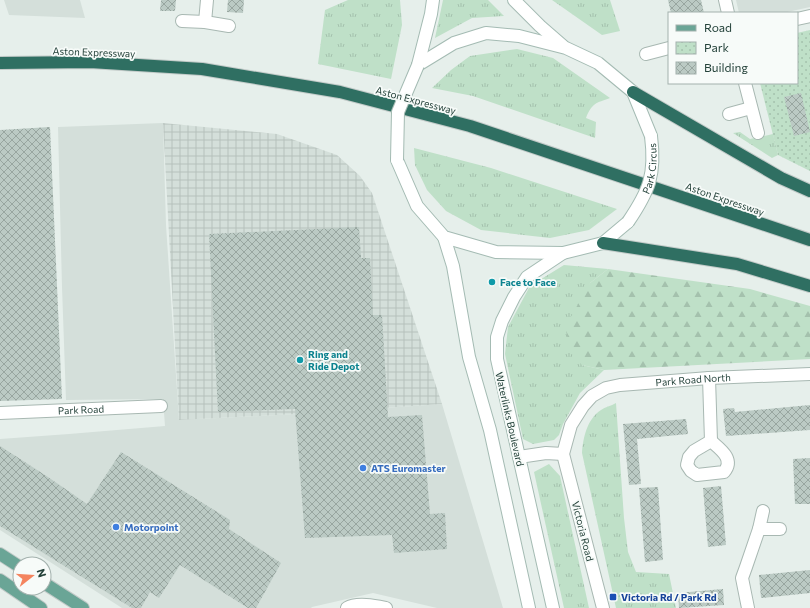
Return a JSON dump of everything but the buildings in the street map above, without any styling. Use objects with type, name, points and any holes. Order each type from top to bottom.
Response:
[{"type":"highway","name":"Aston Expressway","points":[[0,63],[90,62],[202,69],[340,92],[470,126],[810,240]]},
{"type":"highway","points":[[633,92],[781,178],[810,191]]},
{"type":"highway","points":[[603,243],[737,264],[810,286]]},
{"type":"main road","points":[[205,22],[207,0]]},
{"type":"main road","points":[[433,0],[418,66],[398,112],[397,160],[416,206],[444,237],[453,266],[469,357],[490,430],[529,608]]},
{"type":"main road","points":[[514,0],[540,26],[566,48]]},
{"type":"main road","points":[[725,0],[728,12]]},
{"type":"main road","points":[[798,19],[810,16]]},
{"type":"main road","points":[[182,22],[205,22],[229,26]]},
{"type":"main road","name":"Park Circus","points":[[418,66],[454,43],[486,33],[519,36],[566,48],[598,63],[633,92],[651,136],[653,166],[651,180],[646,192],[638,208],[628,222],[603,243],[564,253],[496,252],[444,237]]},
{"type":"main road","points":[[646,54],[668,48]]},
{"type":"main road","points":[[745,84],[758,133]]},
{"type":"main road","points":[[730,114],[751,108]]},
{"type":"main road","name":"Waterlinks Boulevard","points":[[553,608],[497,359],[497,337],[502,320],[527,277],[564,253]]},
{"type":"main road","name":"Park Road North","points":[[582,406],[592,396],[606,388],[620,385],[709,378],[810,374]]},
{"type":"main road","points":[[709,378],[711,440]]},
{"type":"main road","name":"Park Road","points":[[0,414],[162,406]]},
{"type":"main road","name":"Victoria Road","points":[[582,406],[571,425],[563,454],[603,608]]},
{"type":"main road","points":[[519,457],[546,453],[563,454]]},
{"type":"main road","points":[[748,608],[742,578],[759,529],[763,511]]},
{"type":"main road","points":[[759,529],[780,529]]},
{"type":"main road","points":[[0,554],[12,562]]},
{"type":"main road","points":[[0,580],[41,608]]},
{"type":"main road","points":[[52,588],[83,608]]},
{"type":"main road","points":[[347,608],[350,606],[370,605],[386,608]]},
{"type":"shaded area","points":[[4,0],[80,0],[85,18],[9,15]]},
{"type":"shaded area","points":[[736,0],[810,0],[810,7],[788,12],[739,12]]},
{"type":"shaded area","points":[[163,123],[166,225],[179,420],[442,404],[503,608],[437,608],[373,593],[311,608],[122,608],[52,563],[52,556],[41,556],[0,530],[0,439],[165,426],[163,399],[66,400],[58,127]]},
{"type":"shaded area","points":[[163,123],[277,134],[337,155],[360,176],[372,193],[442,404],[179,420]]},
{"type":"green space","points":[[348,0],[400,0],[402,25],[391,79],[318,64],[325,10]]},
{"type":"green space","points":[[443,0],[488,0],[504,16],[472,18],[435,38]]},
{"type":"green space","points":[[552,0],[610,0],[620,31],[602,35]]},
{"type":"green space","points":[[810,30],[810,171],[778,155],[760,84],[798,84],[798,33]]},
{"type":"green space","points":[[517,49],[553,58],[610,98],[595,104],[590,109],[586,118],[596,122],[595,138],[473,96],[432,88],[451,70],[470,56]]},
{"type":"green space","points":[[740,132],[750,139],[773,134],[778,155],[772,158],[733,133]]},
{"type":"green space","points":[[414,148],[491,168],[617,209],[589,230],[550,238],[481,230],[446,211],[427,190],[415,165]]},
{"type":"green space","points":[[564,265],[608,269],[590,283],[582,365],[604,370],[580,393],[563,424],[559,435],[554,440],[533,444],[523,439],[505,354],[508,327],[530,286]]},
{"type":"green space","points":[[608,269],[750,289],[810,306],[810,359],[604,370],[582,365],[571,353],[566,331],[568,322],[590,283]]},
{"type":"green space","points":[[616,403],[624,518],[628,552],[636,572],[669,574],[676,608],[616,608],[582,453],[583,441],[592,418],[603,409]]},
{"type":"green space","points":[[549,464],[560,476],[589,608],[564,608],[534,472]]},
{"type":"place","name":"Face to Face","points":[[492,282]]},
{"type":"place","name":"Ring and Ride Depot","points":[[300,360]]},
{"type":"place","name":"ATS Euromaster","points":[[363,468]]},
{"type":"place","name":"Motorpoint","points":[[116,527]]},
{"type":"place","name":"Victoria Rd / Park Rd","points":[[613,597]]}]
